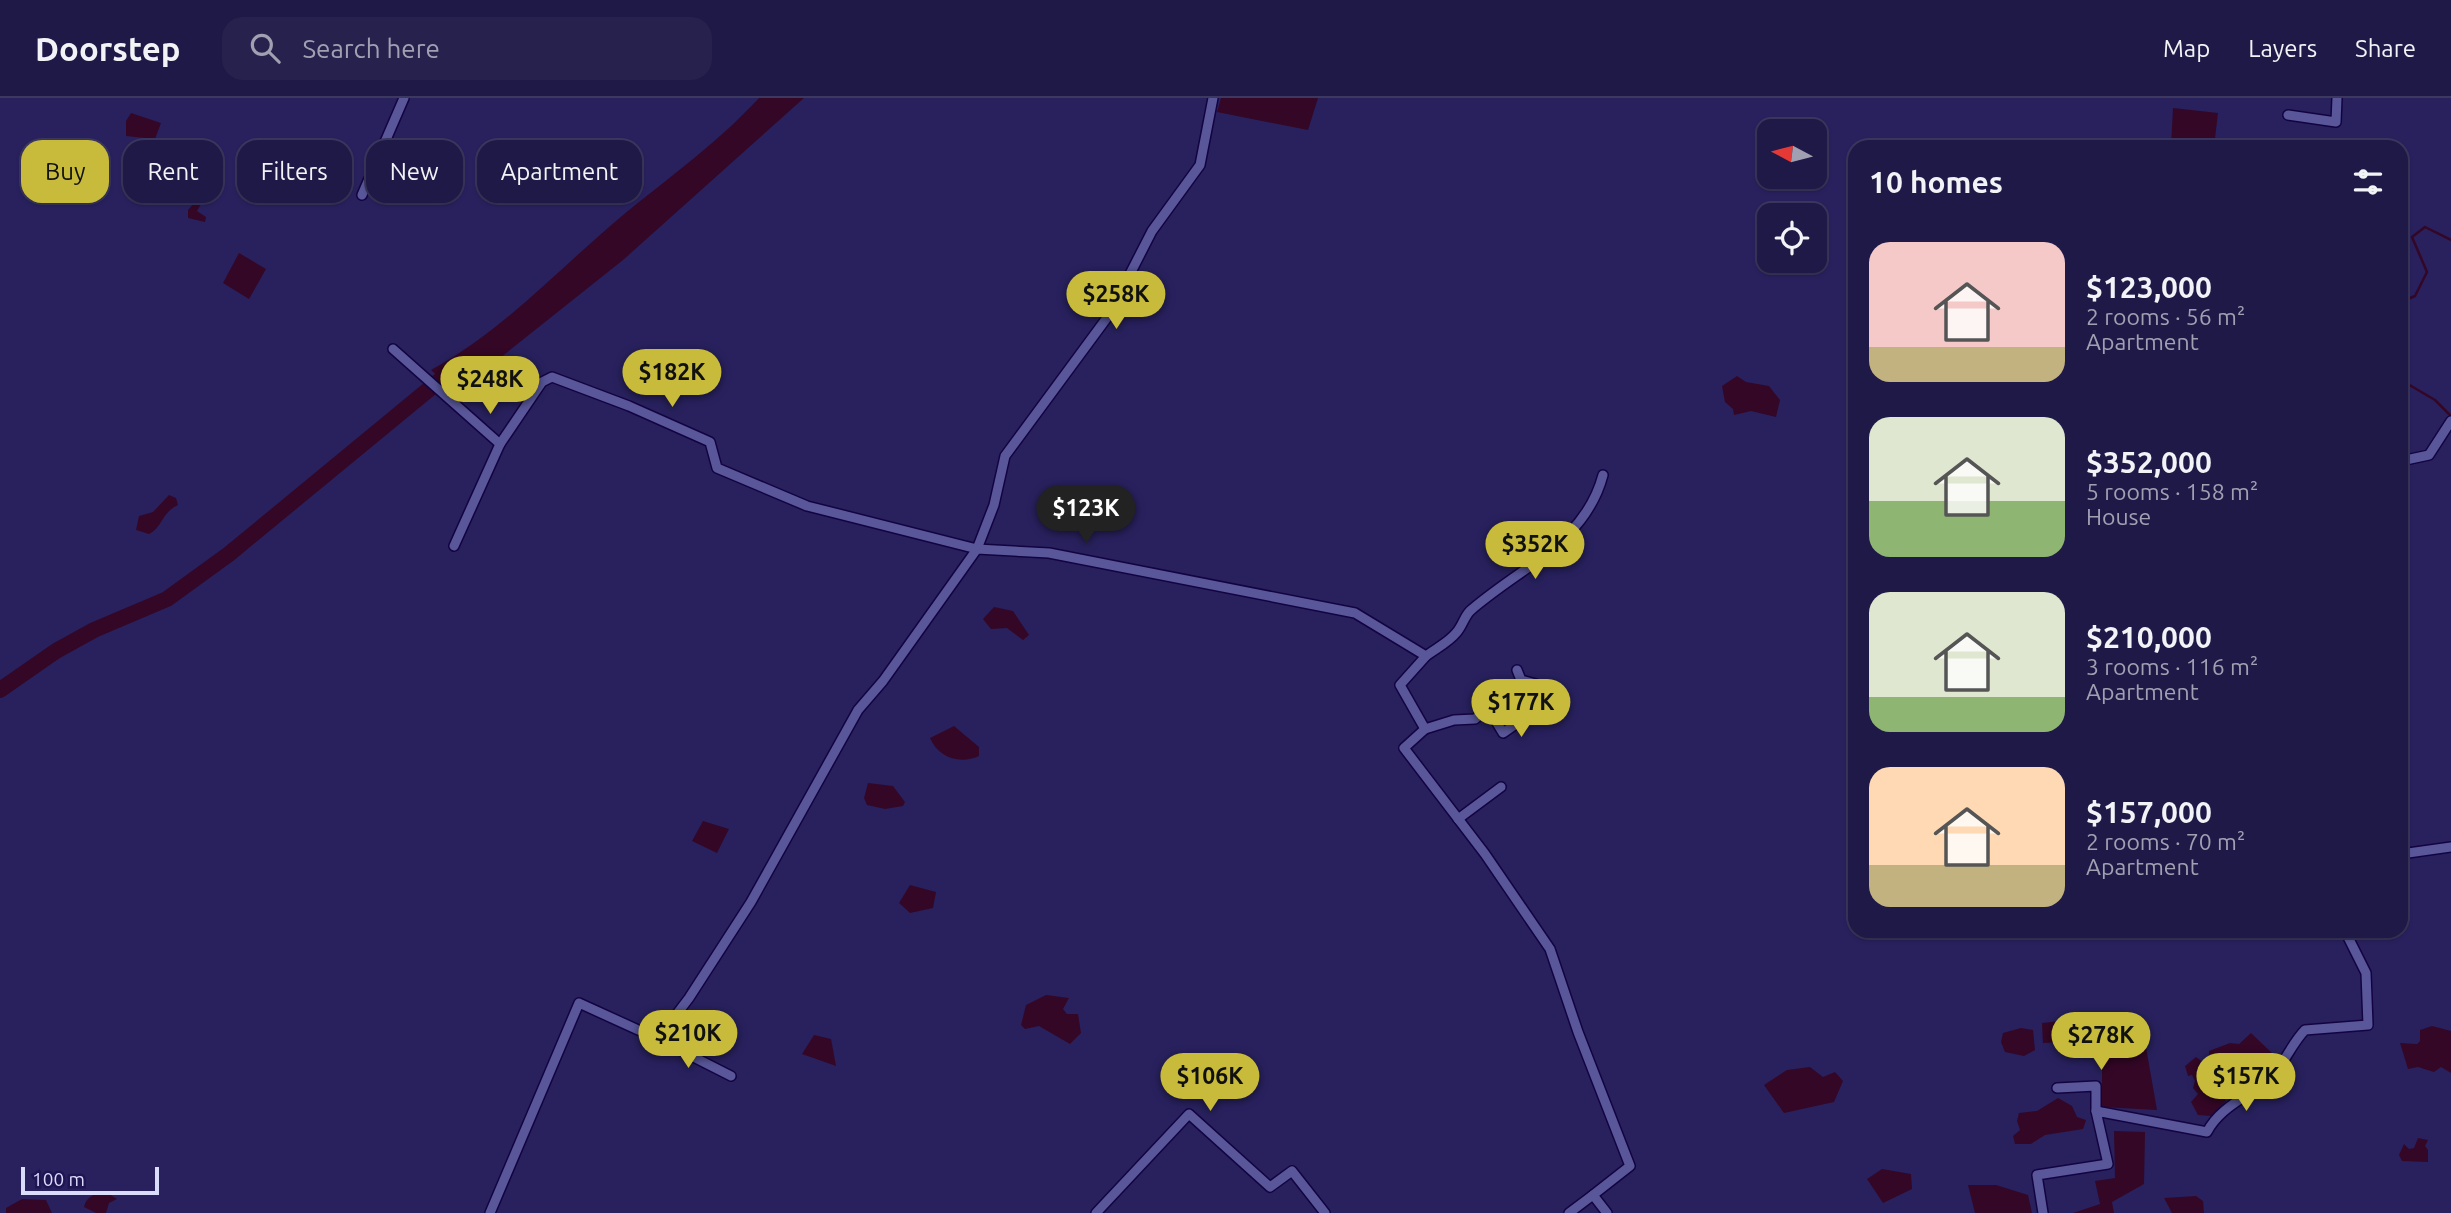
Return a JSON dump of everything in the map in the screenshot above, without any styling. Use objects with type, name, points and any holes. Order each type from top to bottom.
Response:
[{"type":"street","points":[[362,195],[404,98]]},
{"type":"street","points":[[658,1039],[689,998],[751,902],[858,710],[883,681],[977,549],[995,505],[1005,456],[1109,316],[1152,231],[1200,165],[1213,98]]},
{"type":"street","points":[[2288,115],[2336,122],[2337,98]]},
{"type":"street","points":[[393,349],[500,444]]},
{"type":"street","points":[[454,546],[500,444],[542,382],[552,377],[710,442],[717,468],[807,506],[977,549],[1049,553],[1355,613],[1426,656]]},
{"type":"street","points":[[2408,460],[2429,455],[2451,421]]},
{"type":"street","points":[[1425,729],[1400,685],[1426,656],[1456,634],[1468,613],[1552,551],[1579,523],[1597,497],[1603,475]]},
{"type":"street","points":[[1517,670],[1521,680],[1536,684],[1543,705],[1503,733],[1488,708],[1475,719],[1454,720],[1425,729],[1404,748],[1550,949],[1578,1032],[1630,1166],[1569,1213]]},
{"type":"street","points":[[1458,819],[1501,787]]},
{"type":"street","points":[[2408,853],[2451,847]]},
{"type":"street","points":[[2096,1111],[2207,1132],[2215,1117],[2275,1073],[2291,1044],[2305,1030],[2368,1025],[2366,973],[2348,938]]},
{"type":"street","points":[[490,1213],[579,1003],[731,1076]]},
{"type":"street","points":[[2043,1213],[2037,1175],[2108,1164],[2096,1111],[2096,1086],[2057,1088]]},
{"type":"street","points":[[1096,1213],[1189,1114],[1270,1188],[1292,1171],[1325,1213]]},
{"type":"street","points":[[1593,1195],[1607,1213]]},
{"type":"shaded area","points":[[759,98],[804,98],[623,260],[456,393],[431,370],[502,322],[609,227],[642,203]]},
{"type":"shaded area","points":[[1221,98],[1318,98],[1308,130],[1217,112]]},
{"type":"shaded area","points":[[2173,108],[2218,113],[2215,140],[2171,140]]},
{"type":"shaded area","points":[[131,113],[161,123],[155,139],[126,136],[126,121]]},
{"type":"shaded area","points":[[194,203],[205,203],[197,211],[206,217],[205,222],[188,218],[188,210]]},
{"type":"shaded area","points":[[239,253],[266,269],[249,299],[223,283]]},
{"type":"shaded area","points":[[1737,376],[1746,382],[1769,386],[1780,400],[1776,417],[1751,411],[1734,415],[1733,409],[1725,402],[1722,386]]},
{"type":"shaded area","points":[[169,495],[176,498],[178,505],[168,512],[157,528],[149,534],[136,530],[139,516],[153,512]]},
{"type":"shaded area","points":[[994,607],[1013,611],[1029,635],[1023,640],[1007,628],[991,629],[983,619]]},
{"type":"shaded area","points":[[1505,680],[1513,696],[1532,690],[1540,704],[1506,725],[1485,692]]},
{"type":"shaded area","points":[[954,726],[979,747],[979,756],[964,760],[950,758],[938,750],[930,738]]},
{"type":"shaded area","points":[[868,783],[893,786],[905,802],[903,806],[885,809],[867,805],[864,798]]},
{"type":"shaded area","points":[[703,821],[729,829],[717,853],[692,841]]},
{"type":"shaded area","points":[[910,885],[936,892],[933,908],[910,913],[899,903]]},
{"type":"shaded area","points":[[1046,995],[1069,998],[1063,1009],[1067,1014],[1078,1014],[1081,1033],[1070,1044],[1039,1026],[1025,1029],[1021,1025],[1026,1005]]},
{"type":"shaded area","points":[[2079,1019],[2081,1041],[2043,1043],[2042,1023]]},
{"type":"shaded area","points":[[2432,1026],[2451,1031],[2451,1073],[2441,1067],[2434,1072],[2418,1067],[2408,1069],[2400,1043],[2417,1044],[2420,1041],[2420,1030]]},
{"type":"shaded area","points":[[2021,1028],[2033,1030],[2035,1050],[2024,1056],[2005,1052],[2001,1042],[2003,1033]]},
{"type":"shaded area","points":[[2251,1033],[2274,1055],[2268,1071],[2240,1081],[2222,1094],[2226,1101],[2211,1116],[2198,1115],[2191,1102],[2198,1094],[2193,1088],[2195,1081],[2192,1075],[2188,1076],[2185,1066],[2196,1057],[2204,1063],[2209,1059],[2209,1051],[2230,1043],[2239,1044]]},
{"type":"shaded area","points":[[814,1035],[831,1039],[836,1066],[802,1054]]},
{"type":"shaded area","points":[[2144,1036],[2157,1110],[2102,1107],[2102,1052]]},
{"type":"shaded area","points":[[1810,1067],[1823,1077],[1835,1072],[1843,1081],[1834,1102],[1784,1113],[1764,1085],[1787,1070]]},
{"type":"shaded area","points":[[2058,1098],[2072,1106],[2077,1117],[2086,1120],[2083,1129],[2045,1135],[2031,1144],[2015,1144],[2013,1136],[2020,1130],[2017,1121],[2019,1113],[2037,1111]]},
{"type":"shaded area","points":[[2114,1131],[2145,1132],[2144,1184],[2112,1202],[2114,1213],[2073,1213],[2100,1204],[2095,1181],[2115,1178]]},
{"type":"shaded area","points":[[2418,1138],[2428,1140],[2425,1146],[2428,1150],[2428,1162],[2402,1161],[2399,1155],[2404,1144],[2409,1149],[2414,1148]]},
{"type":"shaded area","points":[[1882,1169],[1911,1174],[1912,1189],[1883,1203],[1867,1179]]},
{"type":"shaded area","points":[[1968,1185],[1996,1185],[2028,1195],[2032,1213],[1975,1213]]},
{"type":"shaded area","points":[[106,1192],[117,1199],[109,1203],[106,1213],[96,1213],[84,1207],[92,1196]]},
{"type":"shaded area","points":[[2196,1196],[2203,1201],[2204,1213],[2172,1213],[2164,1198]]},
{"type":"shaded area","points":[[22,1199],[46,1200],[52,1213],[6,1213],[6,1208]]},
{"type":"waterway","points":[[2408,299],[2415,296],[2427,272],[2412,237],[2425,227],[2451,240]]},
{"type":"waterway","points":[[0,690],[56,651],[94,630],[167,599],[229,554],[456,367]]},
{"type":"waterway","points":[[2408,384],[2435,400],[2451,416]]}]
